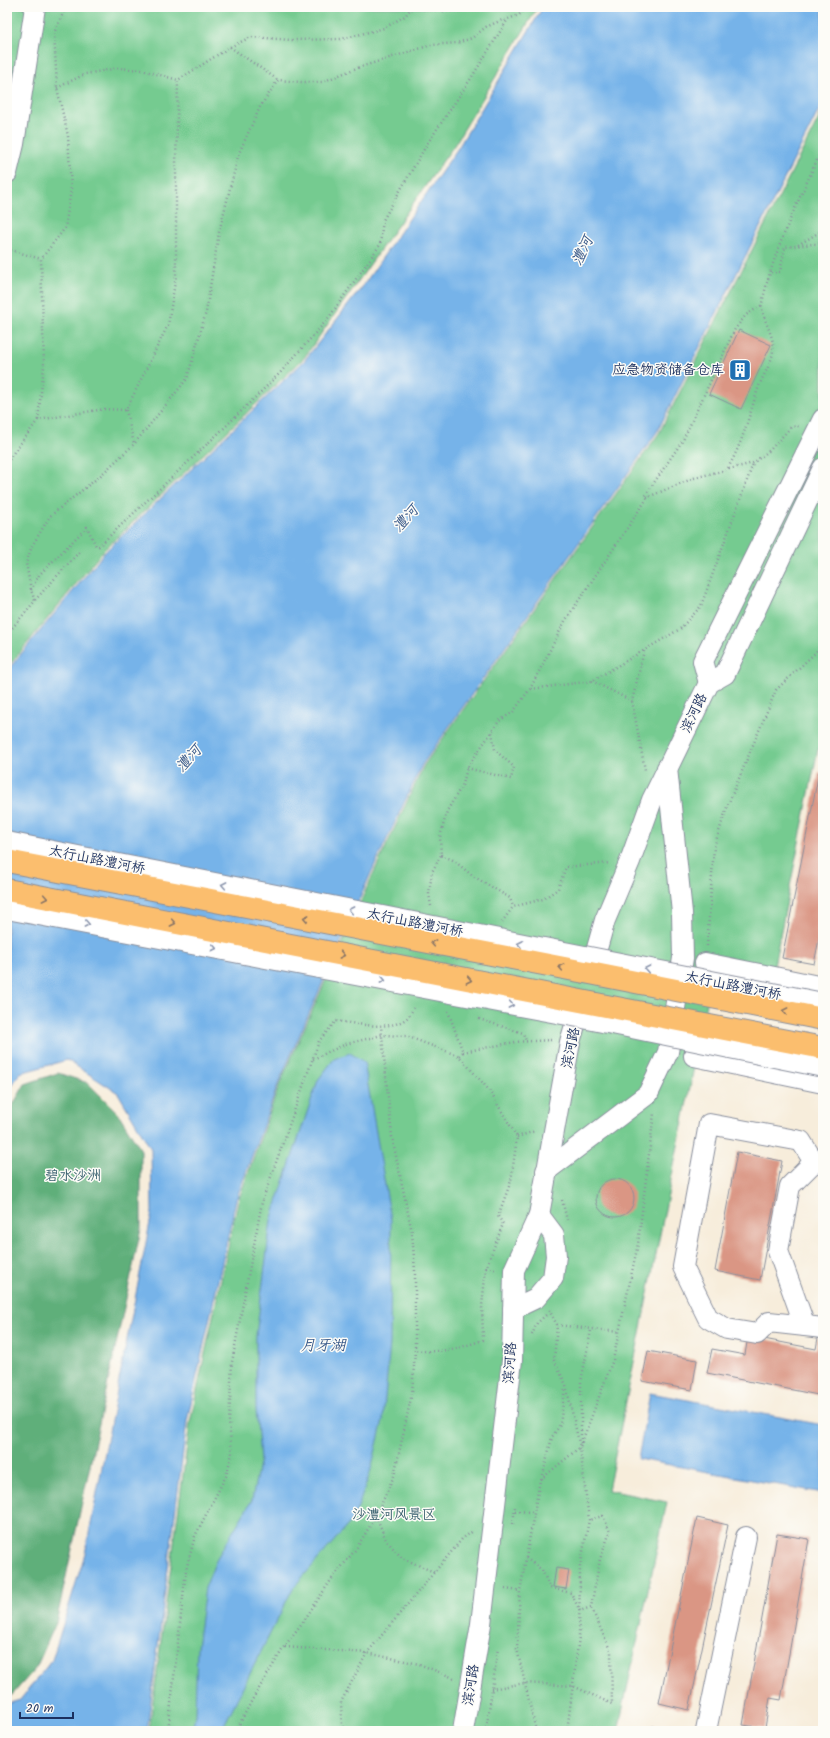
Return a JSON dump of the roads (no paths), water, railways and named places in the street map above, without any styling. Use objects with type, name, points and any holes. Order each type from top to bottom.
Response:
[{"type":"main road","name":"太行山路澧河桥","points":[[7,861],[592,966],[823,1019]]},
{"type":"main road","points":[[7,890],[580,1010],[823,1048]]},
{"type":"street","points":[[7,173],[14,144],[35,7]]},
{"type":"street","points":[[709,683],[703,661],[820,430]]},
{"type":"street","name":"滨河路","points":[[592,966],[605,920],[630,861],[652,800],[667,766],[709,683],[725,674],[823,468]]},
{"type":"street","points":[[546,1171],[648,1094],[668,1052],[683,958],[682,913],[667,766]]},
{"type":"street","name":"太行山路澧河桥","points":[[7,842],[592,966],[823,1003]]},
{"type":"street","points":[[7,909],[580,1010],[823,1067]]},
{"type":"street","points":[[705,963],[823,987]]},
{"type":"street","name":"滨河路","points":[[463,1731],[481,1624],[512,1360],[514,1270],[538,1215],[570,1042],[580,1010]]},
{"type":"street","points":[[694,1056],[823,1083]]},
{"type":"street","points":[[709,1124],[801,1141],[819,1163],[790,1186],[778,1251],[814,1327],[769,1322],[757,1334],[727,1329],[708,1318],[682,1267],[709,1124]]},
{"type":"street","points":[[513,1309],[536,1298],[546,1300],[553,1278],[556,1256],[554,1235],[538,1215]]},
{"type":"street","points":[[706,1731],[746,1537]]},
{"type":"water","name":"澧河","points":[[543,7],[823,7],[823,102],[657,432],[422,765],[371,873],[279,1082],[236,1200],[187,1421],[147,1731],[7,1731],[7,1704],[20,1700],[52,1660],[85,1554],[152,1212],[151,1149],[118,1093],[67,1060],[20,1073],[7,1093],[7,671],[106,551],[304,361],[363,286],[458,148]]},
{"type":"water","name":"月牙湖","points":[[350,1053],[364,1062],[391,1220],[390,1343],[383,1420],[370,1473],[354,1518],[293,1588],[221,1731],[192,1731],[195,1715],[197,1648],[205,1588],[217,1558],[252,1500],[260,1459],[256,1409],[256,1336],[271,1220],[318,1080],[334,1059]]},
{"type":"water","points":[[650,1393],[823,1425],[823,1493],[638,1459]]},
{"type":"place","name":"应急物资储备仓库","points":[[740,370]]},
{"type":"park label","name":"碧水沙洲","points":[[73,1176]]},
{"type":"park label","name":"沙澧河风景区","points":[[394,1515]]}]
